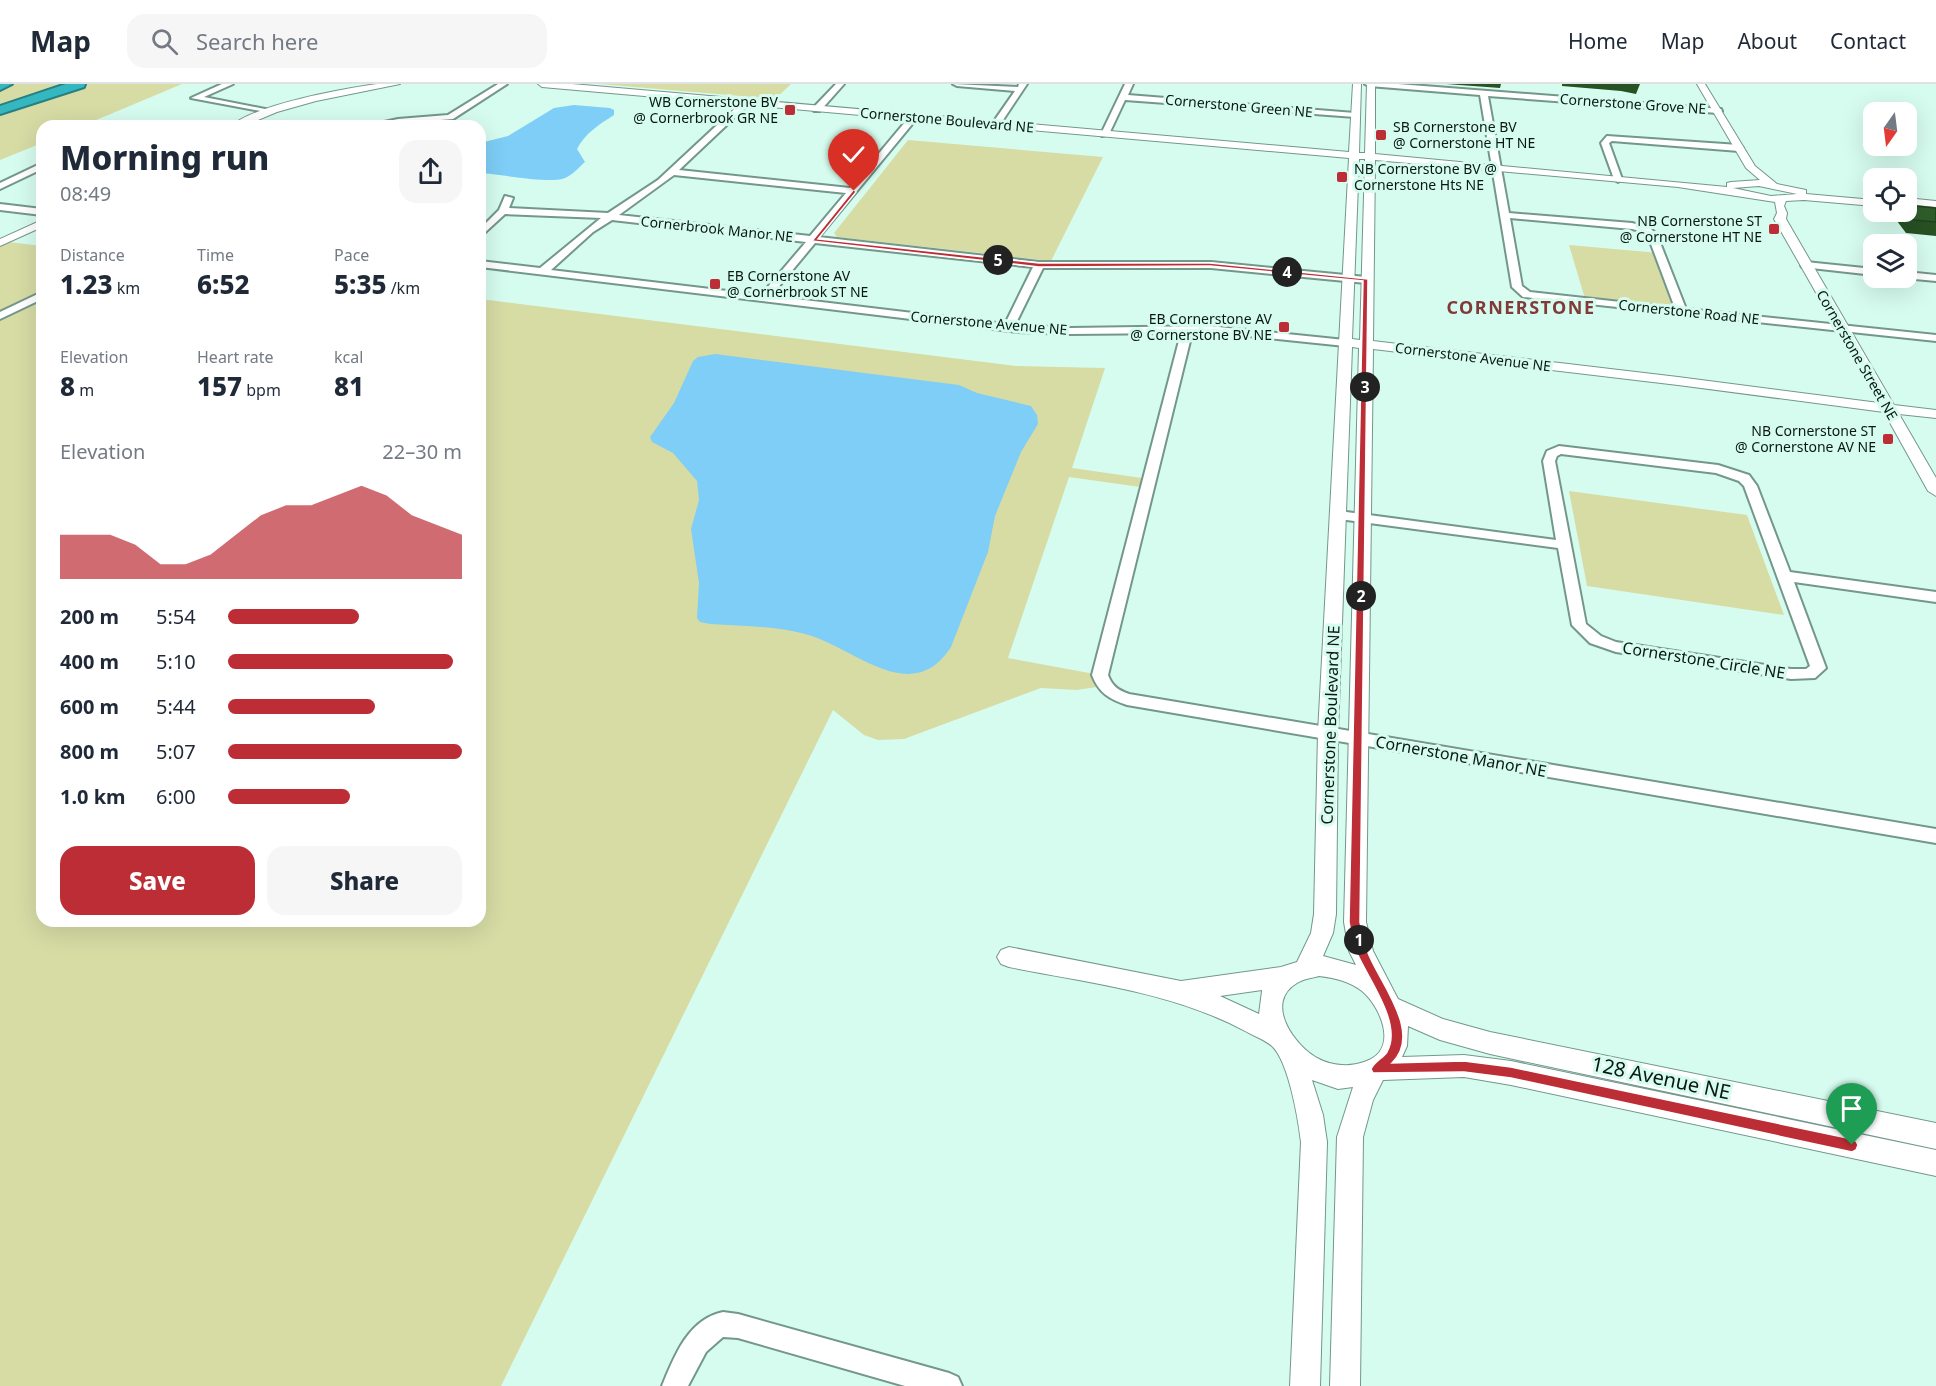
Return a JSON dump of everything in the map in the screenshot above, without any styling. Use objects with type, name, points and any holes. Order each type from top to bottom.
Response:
[{"type":"highway","points":[[0,86],[6,84]]},
{"type":"highway","points":[[0,105],[60,84]]},
{"type":"highway","points":[[0,110],[79,84]]},
{"type":"street","points":[[229,84],[195,98],[271,111]]},
{"type":"street","points":[[250,120],[271,111],[328,96],[396,84]]},
{"type":"street","points":[[398,120],[450,117],[503,84]]},
{"type":"street","name":"Cornerstone Boulevard NE","points":[[542,84],[914,117],[988,119],[996,124],[1353,155]]},
{"type":"street","points":[[817,109],[840,84]]},
{"type":"street","points":[[957,84],[1021,87],[996,124]]},
{"type":"street","points":[[1105,134],[1129,84]]},
{"type":"street","name":"Cornerstone Boulevard NE","points":[[1306,967],[1322,933],[1324,914],[1328,733],[1357,84]]},
{"type":"street","name":"Cornerstone Boulevard NE","points":[[1370,84],[1354,922],[1361,951],[1386,1001]]},
{"type":"street","name":"Cornerstone Grove NE","points":[[1370,84],[1718,111]]},
{"type":"street","points":[[1701,84],[1751,168],[1782,193]]},
{"type":"street","points":[[1003,97],[1010,86]]},
{"type":"street","name":"Cornerstone Road NE","points":[[1484,93],[1517,286],[1522,293],[1542,297],[1936,338]]},
{"type":"street","name":"Cornerstone Green NE","points":[[1122,97],[1355,116]]},
{"type":"street","points":[[542,272],[609,216],[652,190],[747,102]]},
{"type":"street","points":[[764,298],[914,117]]},
{"type":"street","points":[[1618,179],[1605,142],[1607,139],[1739,148]]},
{"type":"street","points":[[1353,155],[1863,200]]},
{"type":"street","points":[[1748,190],[1751,168]]},
{"type":"street","points":[[0,186],[36,169]]},
{"type":"street","points":[[671,172],[854,191]]},
{"type":"street","points":[[1748,190],[1782,193]]},
{"type":"street","name":"Cornerstone Street NE","points":[[1748,190],[1780,219],[1936,491]]},
{"type":"street","points":[[1780,219],[1782,213],[1779,206],[1782,193]]},
{"type":"street","points":[[486,228],[503,211],[508,198]]},
{"type":"street","points":[[1917,205],[1936,206]]},
{"type":"street","points":[[0,207],[36,211]]},
{"type":"street","name":"Cornerbrook Manor NE","points":[[503,211],[609,216],[1039,265],[1210,265],[1366,280]]},
{"type":"street","points":[[1504,215],[1632,226],[1647,231],[1652,236],[1682,312]]},
{"type":"street","points":[[0,243],[36,226]]},
{"type":"street","name":"Cornerstone Avenue NE","points":[[486,265],[1009,327],[1060,331],[1187,329],[1260,333],[1885,404],[1936,406]]},
{"type":"street","points":[[1009,327],[1039,265]]},
{"type":"street","points":[[1806,266],[1863,271]]},
{"type":"street","points":[[1917,276],[1936,278]]},
{"type":"street","points":[[0,316],[36,298]]},
{"type":"street","name":"Cornerstone Manor NE","points":[[1187,329],[1101,670],[1103,686],[1109,692],[1128,699],[1936,836]]},
{"type":"street","name":"Cornerstone Avenue NE","points":[[1885,404],[1936,414]]},
{"type":"street","name":"Cornerstone Circle NE","points":[[1559,450],[1574,450],[1718,469],[1744,478],[1750,486],[1785,576],[1816,658],[1818,668],[1809,674],[1791,674],[1599,642],[1579,625],[1549,461],[1551,454],[1559,450]]},
{"type":"street","points":[[1339,515],[1564,545]]},
{"type":"street","points":[[1785,576],[1936,597]]},
{"type":"street","points":[[1010,957],[1179,991],[1229,1010],[1285,1046],[1318,1071],[1333,1076],[1348,1077],[1376,1070]]},
{"type":"street","points":[[1179,991],[1284,978],[1306,967],[1333,967],[1360,977],[1386,1001],[1398,1031],[1396,1043],[1392,1054],[1376,1070],[1361,1098],[1350,1137],[1345,1386]]},
{"type":"street","points":[[1284,978],[1272,996],[1271,1020],[1303,1085],[1314,1142],[1305,1386]]},
{"type":"street","name":"128 Avenue NE","points":[[1386,1001],[1440,1029],[1490,1043],[1936,1136]]},
{"type":"street","name":"128 Avenue NE","points":[[1376,1070],[1464,1066],[1511,1073],[1936,1164]]},
{"type":"street","points":[[675,1386],[694,1346],[707,1333],[721,1324],[738,1326],[949,1386]]},
{"type":"green space","points":[[0,84],[182,84],[96,120],[36,120],[36,145],[0,160]]},
{"type":"green space","points":[[599,84],[791,84],[775,99]]},
{"type":"green space","points":[[908,140],[1103,157],[1051,261],[837,237],[834,233]]},
{"type":"green space","points":[[0,241],[36,245],[36,927],[486,927],[486,300],[1016,366],[1105,368],[1072,468],[1149,479],[1147,488],[1069,477],[1008,658],[1100,675],[1103,686],[1077,690],[1041,688],[904,739],[878,740],[864,735],[833,710],[501,1386],[0,1386]]},
{"type":"green space","points":[[1569,245],[1659,253],[1682,312],[1586,302]]},
{"type":"green space","points":[[1569,491],[1747,515],[1784,615],[1587,586]]},
{"type":"water","points":[[574,105],[610,108],[614,110],[614,115],[593,129],[580,143],[577,149],[585,162],[565,178],[545,180],[486,174],[486,142],[508,136],[554,108]]},
{"type":"water","points":[[715,354],[959,385],[977,393],[1031,406],[1037,415],[1038,424],[1021,452],[995,516],[988,552],[951,647],[935,665],[918,673],[900,673],[881,668],[823,641],[794,631],[710,624],[700,622],[697,618],[699,583],[691,529],[699,500],[697,481],[673,453],[652,442],[650,437],[674,403],[693,361],[698,357]]},
{"type":"building","points":[[1917,206],[1936,208],[1936,222],[1917,220]]},
{"type":"place","name":"WB Cornerstone BV @ Cornerbrook GR NE","points":[[790,110]]},
{"type":"place","name":"SB Cornerstone BV @ Cornerstone HT NE","points":[[1381,135]]},
{"type":"place","name":"NB Cornerstone BV @ Cornerstone Hts NE","points":[[1342,177]]},
{"type":"place","name":"NB Cornerstone ST @ Cornerstone HT NE","points":[[1774,229]]},
{"type":"place","name":"EB Cornerstone AV @ Cornerbrook ST NE","points":[[715,284]]},
{"type":"place","name":"EB Cornerstone AV @ Cornerstone BV NE","points":[[1284,327]]},
{"type":"place","name":"NB Cornerstone ST @ Cornerstone AV NE","points":[[1888,439]]},
{"type":"district","name":"CORNERSTONE","points":[[1521,308]]},
{"type":"route","points":[[854,191],[814,240],[1039,265],[1232,266],[1366,280],[1354,922],[1361,951],[1390,1007],[1398,1031],[1392,1054],[1385,1064],[1377,1069],[1464,1066],[1511,1073],[1852,1145]]}]
